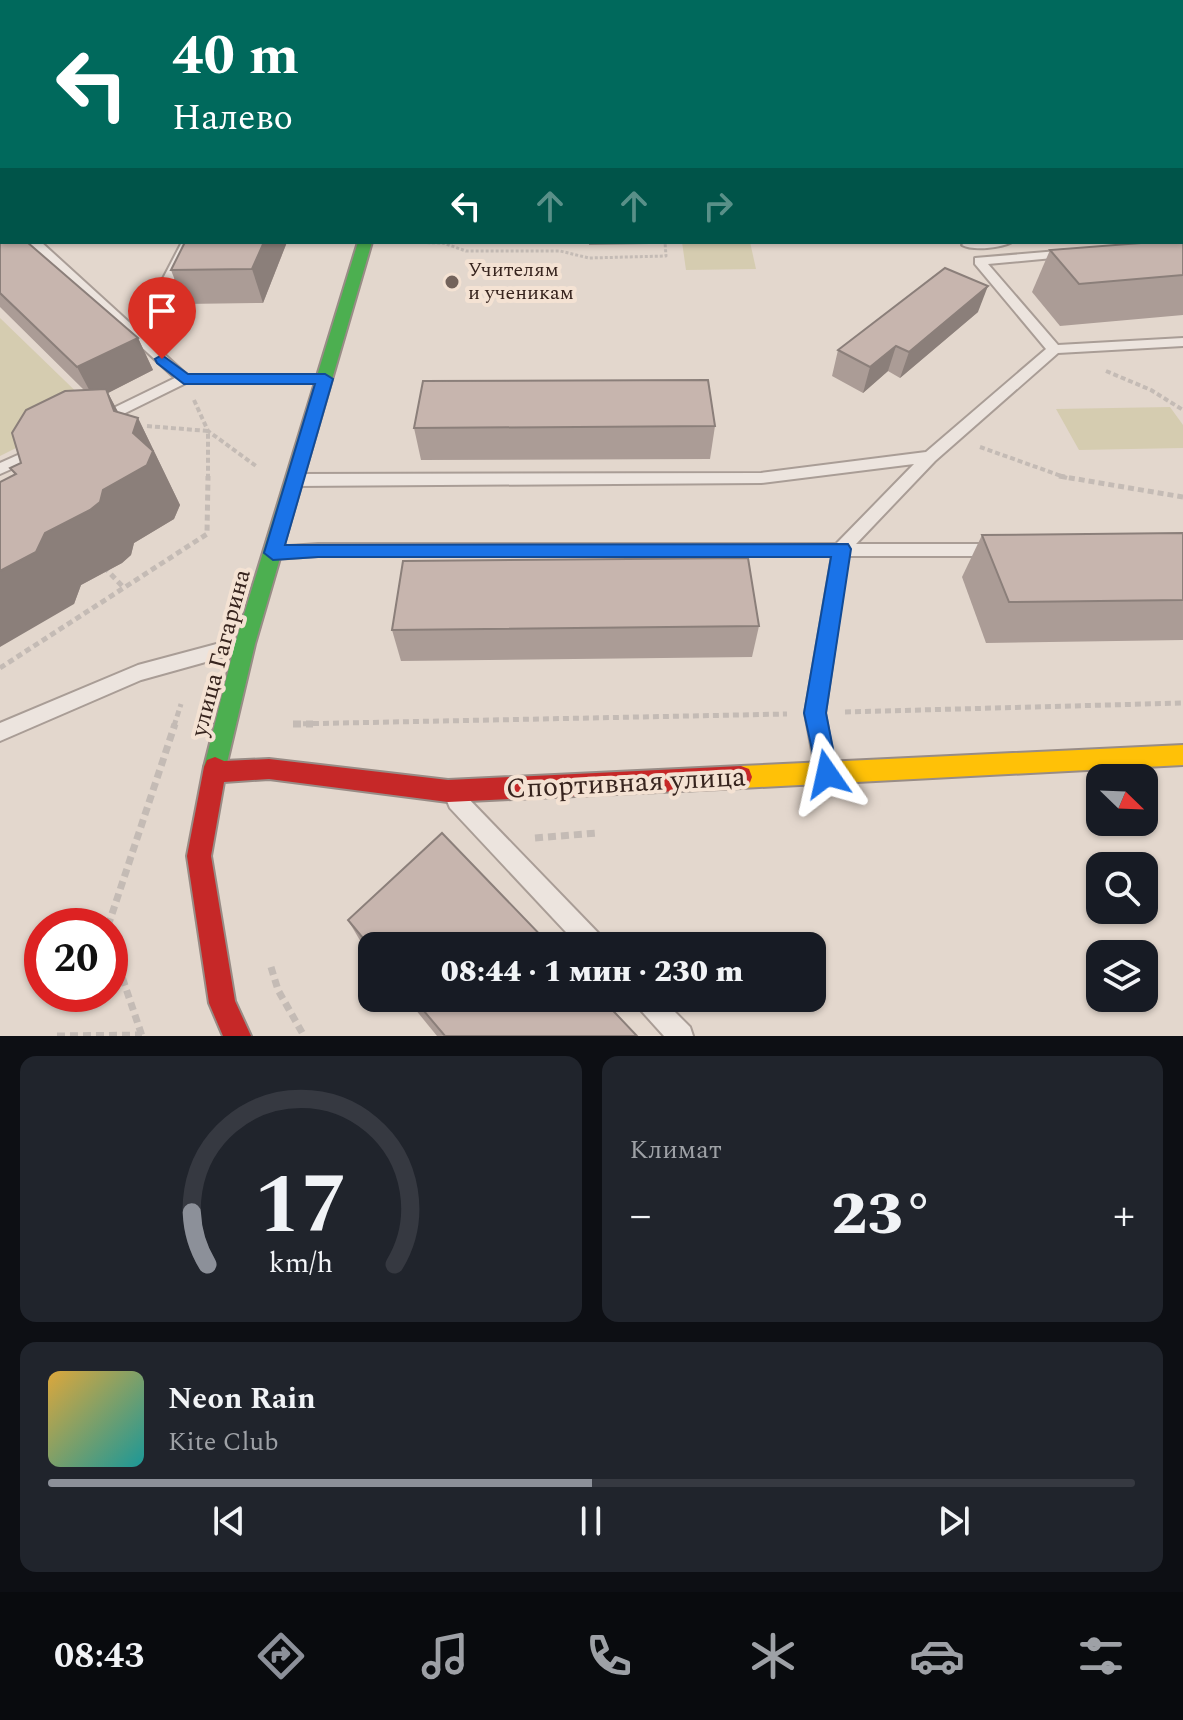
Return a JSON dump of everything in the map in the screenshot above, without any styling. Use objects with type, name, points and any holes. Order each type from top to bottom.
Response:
[{"type":"street","name":"улица Гагарина","points":[[237,1036],[222,1003],[199,856],[214,772],[245,644],[364,244]]},
{"type":"street","name":"Спортивная улица","points":[[214,772],[269,769],[448,791],[1183,755]]},
{"type":"lane","points":[[36,244],[186,384]]},
{"type":"lane","points":[[163,290],[187,244]]},
{"type":"lane","points":[[968,245],[981,244]]},
{"type":"lane","points":[[1054,349],[979,261],[1089,253]]},
{"type":"lane","points":[[827,774],[815,713],[841,549],[930,457],[1054,349],[1183,342]]},
{"type":"lane","points":[[84,428],[186,384],[325,379]]},
{"type":"lane","points":[[0,469],[56,442]]},
{"type":"lane","points":[[294,480],[761,478],[930,457]]},
{"type":"lane","points":[[273,553],[318,550],[1012,550]]},
{"type":"lane","points":[[0,732],[138,673],[245,644]]},
{"type":"lane","points":[[448,791],[582,932]]},
{"type":"lane","points":[[658,1012],[681,1036]]},
{"type":"path","points":[[448,244],[466,251],[560,251],[589,258],[666,256],[665,244]]},
{"type":"path","points":[[1054,349],[1151,390],[1183,410]]},
{"type":"path","points":[[0,668],[207,534],[208,431],[186,384]]},
{"type":"path","points":[[133,425],[208,431],[260,469]]},
{"type":"path","points":[[955,435],[1020,466],[1099,489],[1183,497]]},
{"type":"path","points":[[100,563],[124,588]]},
{"type":"path","points":[[114,908],[184,694]]},
{"type":"path","points":[[280,724],[1183,703]]},
{"type":"path","points":[[269,962],[278,990],[304,1036]]},
{"type":"path","points":[[57,1036],[142,1036],[128,994]]},
{"type":"shaded area","points":[[682,244],[750,244],[756,269],[686,270]]},
{"type":"shaded area","points":[[0,318],[94,409],[0,456]]},
{"type":"shaded area","points":[[1170,407],[1183,425],[1183,448],[1079,450],[1056,409]]},
{"type":"building","points":[[0,244],[29,244],[138,338],[77,367],[0,293]]},
{"type":"building","points":[[184,244],[263,244],[252,269],[171,270]]},
{"type":"building","points":[[1128,244],[1183,244],[1183,275],[1079,284],[1050,250]]},
{"type":"building","points":[[945,268],[988,286],[909,352],[896,346],[870,367],[838,350]]},
{"type":"building","points":[[708,380],[715,426],[414,428],[423,381]]},
{"type":"building","points":[[106,389],[114,411],[138,418],[133,433],[153,451],[147,465],[103,490],[100,502],[90,510],[45,533],[36,552],[0,571],[0,482],[16,474],[10,468],[21,463],[12,433],[26,410],[65,391]]},
{"type":"building","points":[[1183,533],[1183,600],[1009,602],[982,535]]},
{"type":"building","points":[[748,558],[759,626],[392,630],[403,561]]},
{"type":"building","points":[[442,833],[537,932],[358,932],[348,920]]},
{"type":"building","points":[[425,1012],[614,1012],[637,1036],[445,1036]]},
{"type":"traffic: fast","points":[[215,767],[245,644],[364,244]]},
{"type":"traffic: slow","points":[[741,777],[1183,755]]},
{"type":"traffic: jam","points":[[215,767],[199,856],[222,1003],[237,1036]]},
{"type":"traffic: jam","points":[[214,772],[269,769],[448,791],[741,777]]},
{"type":"place","name":"Учителям и ученикам","points":[[452,282]]},
{"type":"route","points":[[162,359],[184,379],[325,379],[273,553],[318,550],[841,549],[815,713],[827,774]]}]
